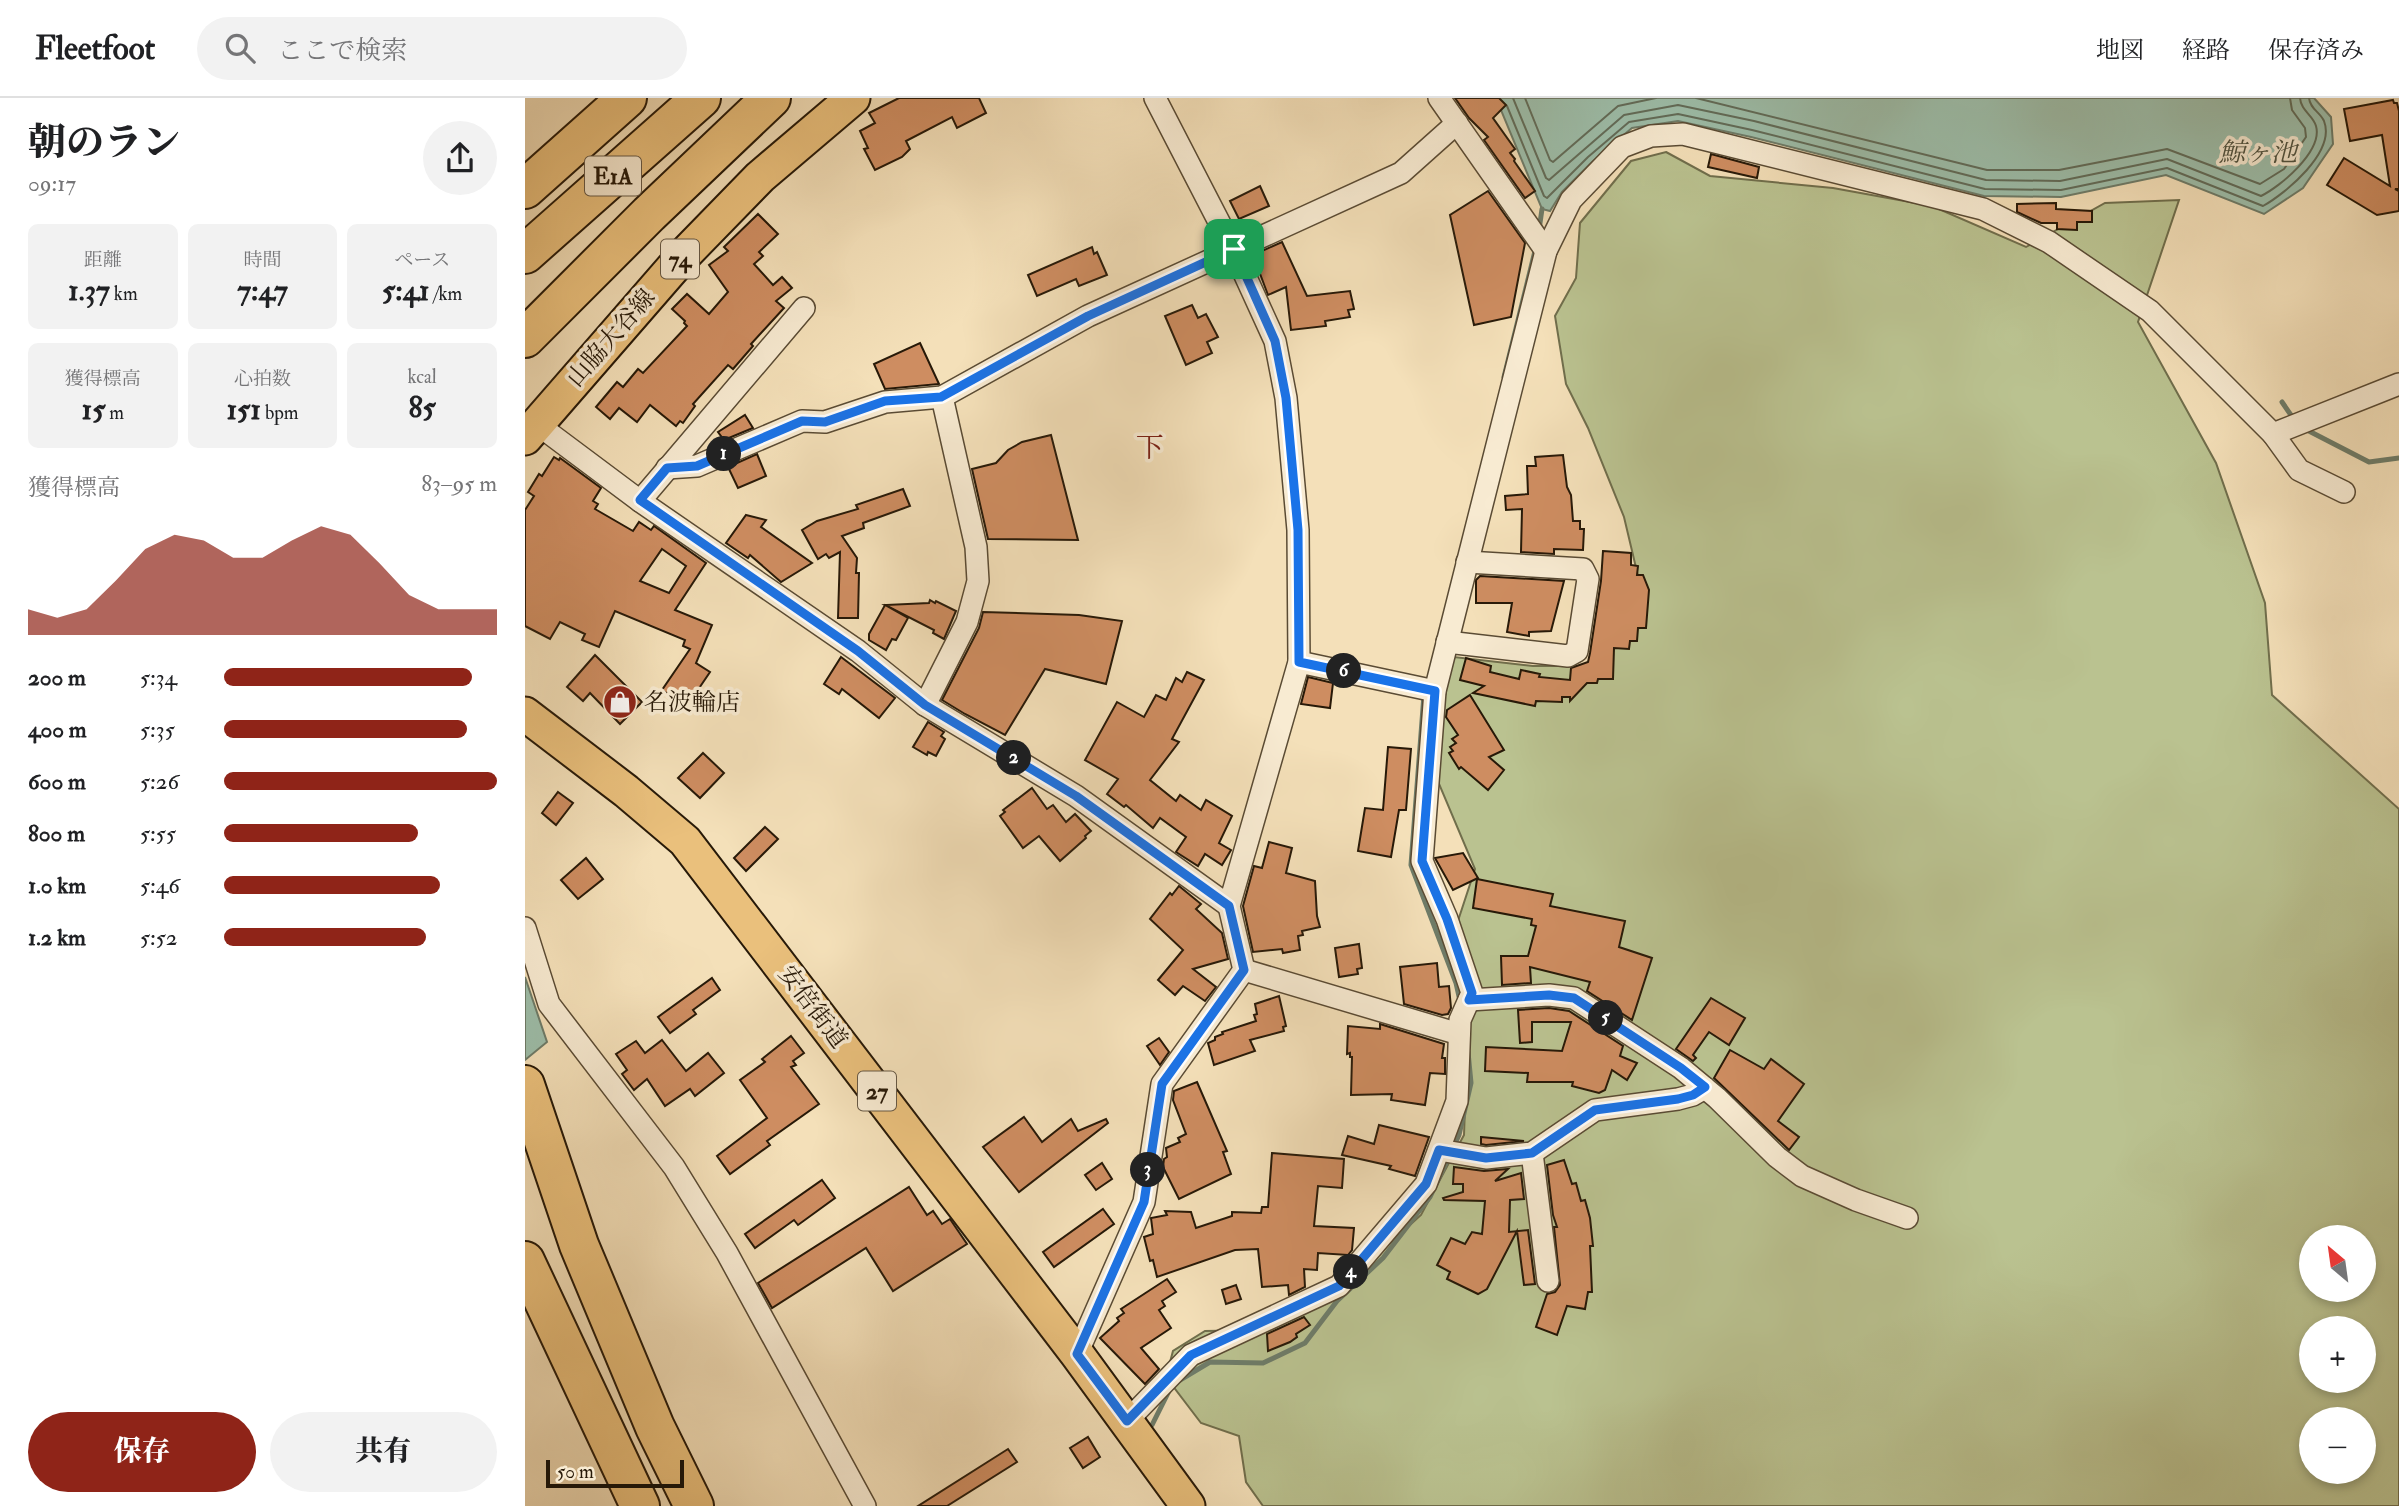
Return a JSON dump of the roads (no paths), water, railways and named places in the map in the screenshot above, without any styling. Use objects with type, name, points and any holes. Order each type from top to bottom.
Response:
[{"type":"highway","name":"E1A","points":[[525,189],[628,98]]},
{"type":"highway","name":"E1A","points":[[525,254],[701,98]]},
{"type":"highway","points":[[525,338],[649,214],[772,98]]},
{"type":"highway","points":[[525,1085],[579,1245],[655,1427],[694,1506]]},
{"type":"highway","points":[[525,1261],[640,1506]]},
{"type":"main road","name":"山脇大谷線","points":[[531,431],[685,254],[761,177],[853,98]]},
{"type":"main road","name":"安倍街道","points":[[525,714],[626,791],[685,841],[1077,1354],[1188,1506]]},
{"type":"street","points":[[1077,1354],[1144,1202],[1162,1084],[1244,970],[1229,906],[1299,662],[1298,530],[1286,398],[1275,341],[1234,249],[1155,98]]},
{"type":"street","points":[[1439,98],[1546,251]]},
{"type":"street","points":[[667,468],[697,466],[802,421],[825,422],[885,401],[941,397],[1088,316],[1401,173],[1457,124]]},
{"type":"street","points":[[1127,1421],[1191,1355],[1339,1286],[1426,1184],[1457,1101],[1460,1020],[1472,993],[1447,919],[1422,861],[1435,691],[1546,251],[1571,200],[1622,147],[1651,136],[1683,134],[1983,209],[2049,242],[2150,311],[2273,434],[2299,470],[2344,492]]},
{"type":"street","points":[[640,500],[804,308]]},
{"type":"street","points":[[2273,434],[2399,384]]},
{"type":"street","points":[[925,705],[967,622],[978,581],[976,547],[941,397]]},
{"type":"street","points":[[531,431],[640,500],[858,651],[925,705],[1076,796],[1229,906]]},
{"type":"street","points":[[1447,642],[1568,656],[1577,652],[1588,579],[1583,569],[1467,562]]},
{"type":"street","points":[[1299,662],[1435,691]]},
{"type":"street","points":[[525,929],[549,1004],[674,1167],[727,1253],[865,1506]]},
{"type":"street","points":[[1244,970],[1459,1034]]},
{"type":"street","points":[[1469,1000],[1549,995],[1574,998],[1681,1068],[1705,1087],[1777,1157],[1802,1176],[1856,1200],[1907,1218]]},
{"type":"street","points":[[1439,1150],[1486,1158],[1532,1153],[1595,1110],[1678,1099],[1693,1095],[1705,1087]]},
{"type":"street","points":[[1532,1153],[1548,1281]]},
{"type":"water","name":"鯨ヶ池","points":[[1496,98],[2314,98],[2331,117],[2333,144],[2303,188],[2264,214],[2166,175],[2061,197],[1984,196],[1678,121],[1632,128],[1562,192],[1550,211],[1542,209]]},
{"type":"water","points":[[525,977],[547,1042],[525,1060]]},
{"type":"waterway","points":[[1539,230],[1542,209]]},
{"type":"waterway","points":[[1504,377],[1536,247]]},
{"type":"waterway","points":[[2282,402],[2295,421]]},
{"type":"waterway","points":[[2305,429],[2369,462],[2399,458]]},
{"type":"waterway","points":[[1424,695],[1411,865],[1456,983],[1460,1001]]},
{"type":"waterway","points":[[1453,1148],[1459,1135],[1471,1083],[1468,1052]]},
{"type":"waterway","points":[[1180,1380],[1210,1362],[1263,1363],[1305,1343],[1337,1301],[1383,1258],[1430,1197],[1449,1157]]},
{"type":"waterway","points":[[1152,1425],[1169,1391]]},
{"type":"place","name":"名波輪店","points":[[620,702]]},
{"type":"district","name":"下","points":[[1150,448]]}]
